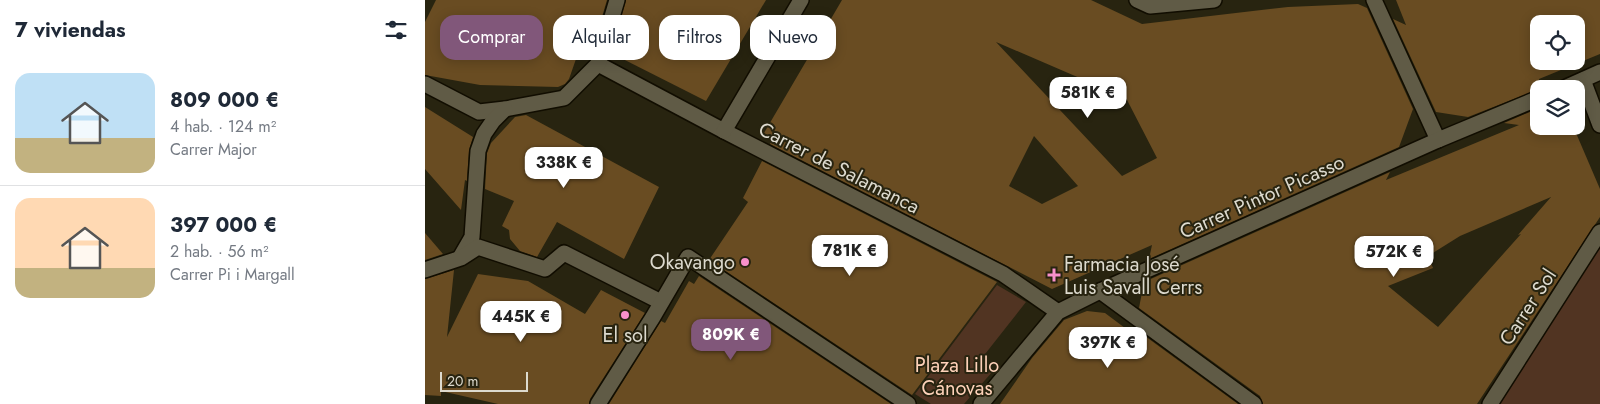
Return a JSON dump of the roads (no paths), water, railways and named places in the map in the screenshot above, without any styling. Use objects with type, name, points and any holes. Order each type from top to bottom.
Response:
[{"type":"street","points":[[425,84],[479,112],[564,98],[598,64],[617,0]]},
{"type":"street","points":[[724,131],[801,0]]},
{"type":"street","points":[[1137,0],[1150,6],[1214,0]]},
{"type":"street","points":[[1374,0],[1439,140]]},
{"type":"street","name":"Carrer de Salamanca","points":[[598,64],[1003,274],[1058,312]]},
{"type":"street","points":[[1583,80],[1600,72]]},
{"type":"street","points":[[1585,85],[1600,125]]},
{"type":"street","name":"Carrer Pintor Picasso","points":[[981,404],[1058,312],[1099,291],[1439,140],[1530,102]]},
{"type":"street","points":[[461,258],[472,237],[478,151],[484,134],[505,109]]},
{"type":"street","name":"Carrer Sol","points":[[1490,404],[1600,232]]},
{"type":"street","points":[[425,270],[461,258],[478,247],[545,268],[564,253],[661,302]]},
{"type":"street","points":[[598,404],[688,257],[908,404]]},
{"type":"street","points":[[1099,291],[1253,404]]},
{"type":"place","name":"Okavango","points":[[745,262]]},
{"type":"place","name":"Farmacia José Luis Savall Cerrs","points":[[1054,275]]},
{"type":"place","name":"El sol","points":[[625,315]]},
{"type":"park label","name":"Plaza Lillo Cánovas","points":[[957,376]]}]
